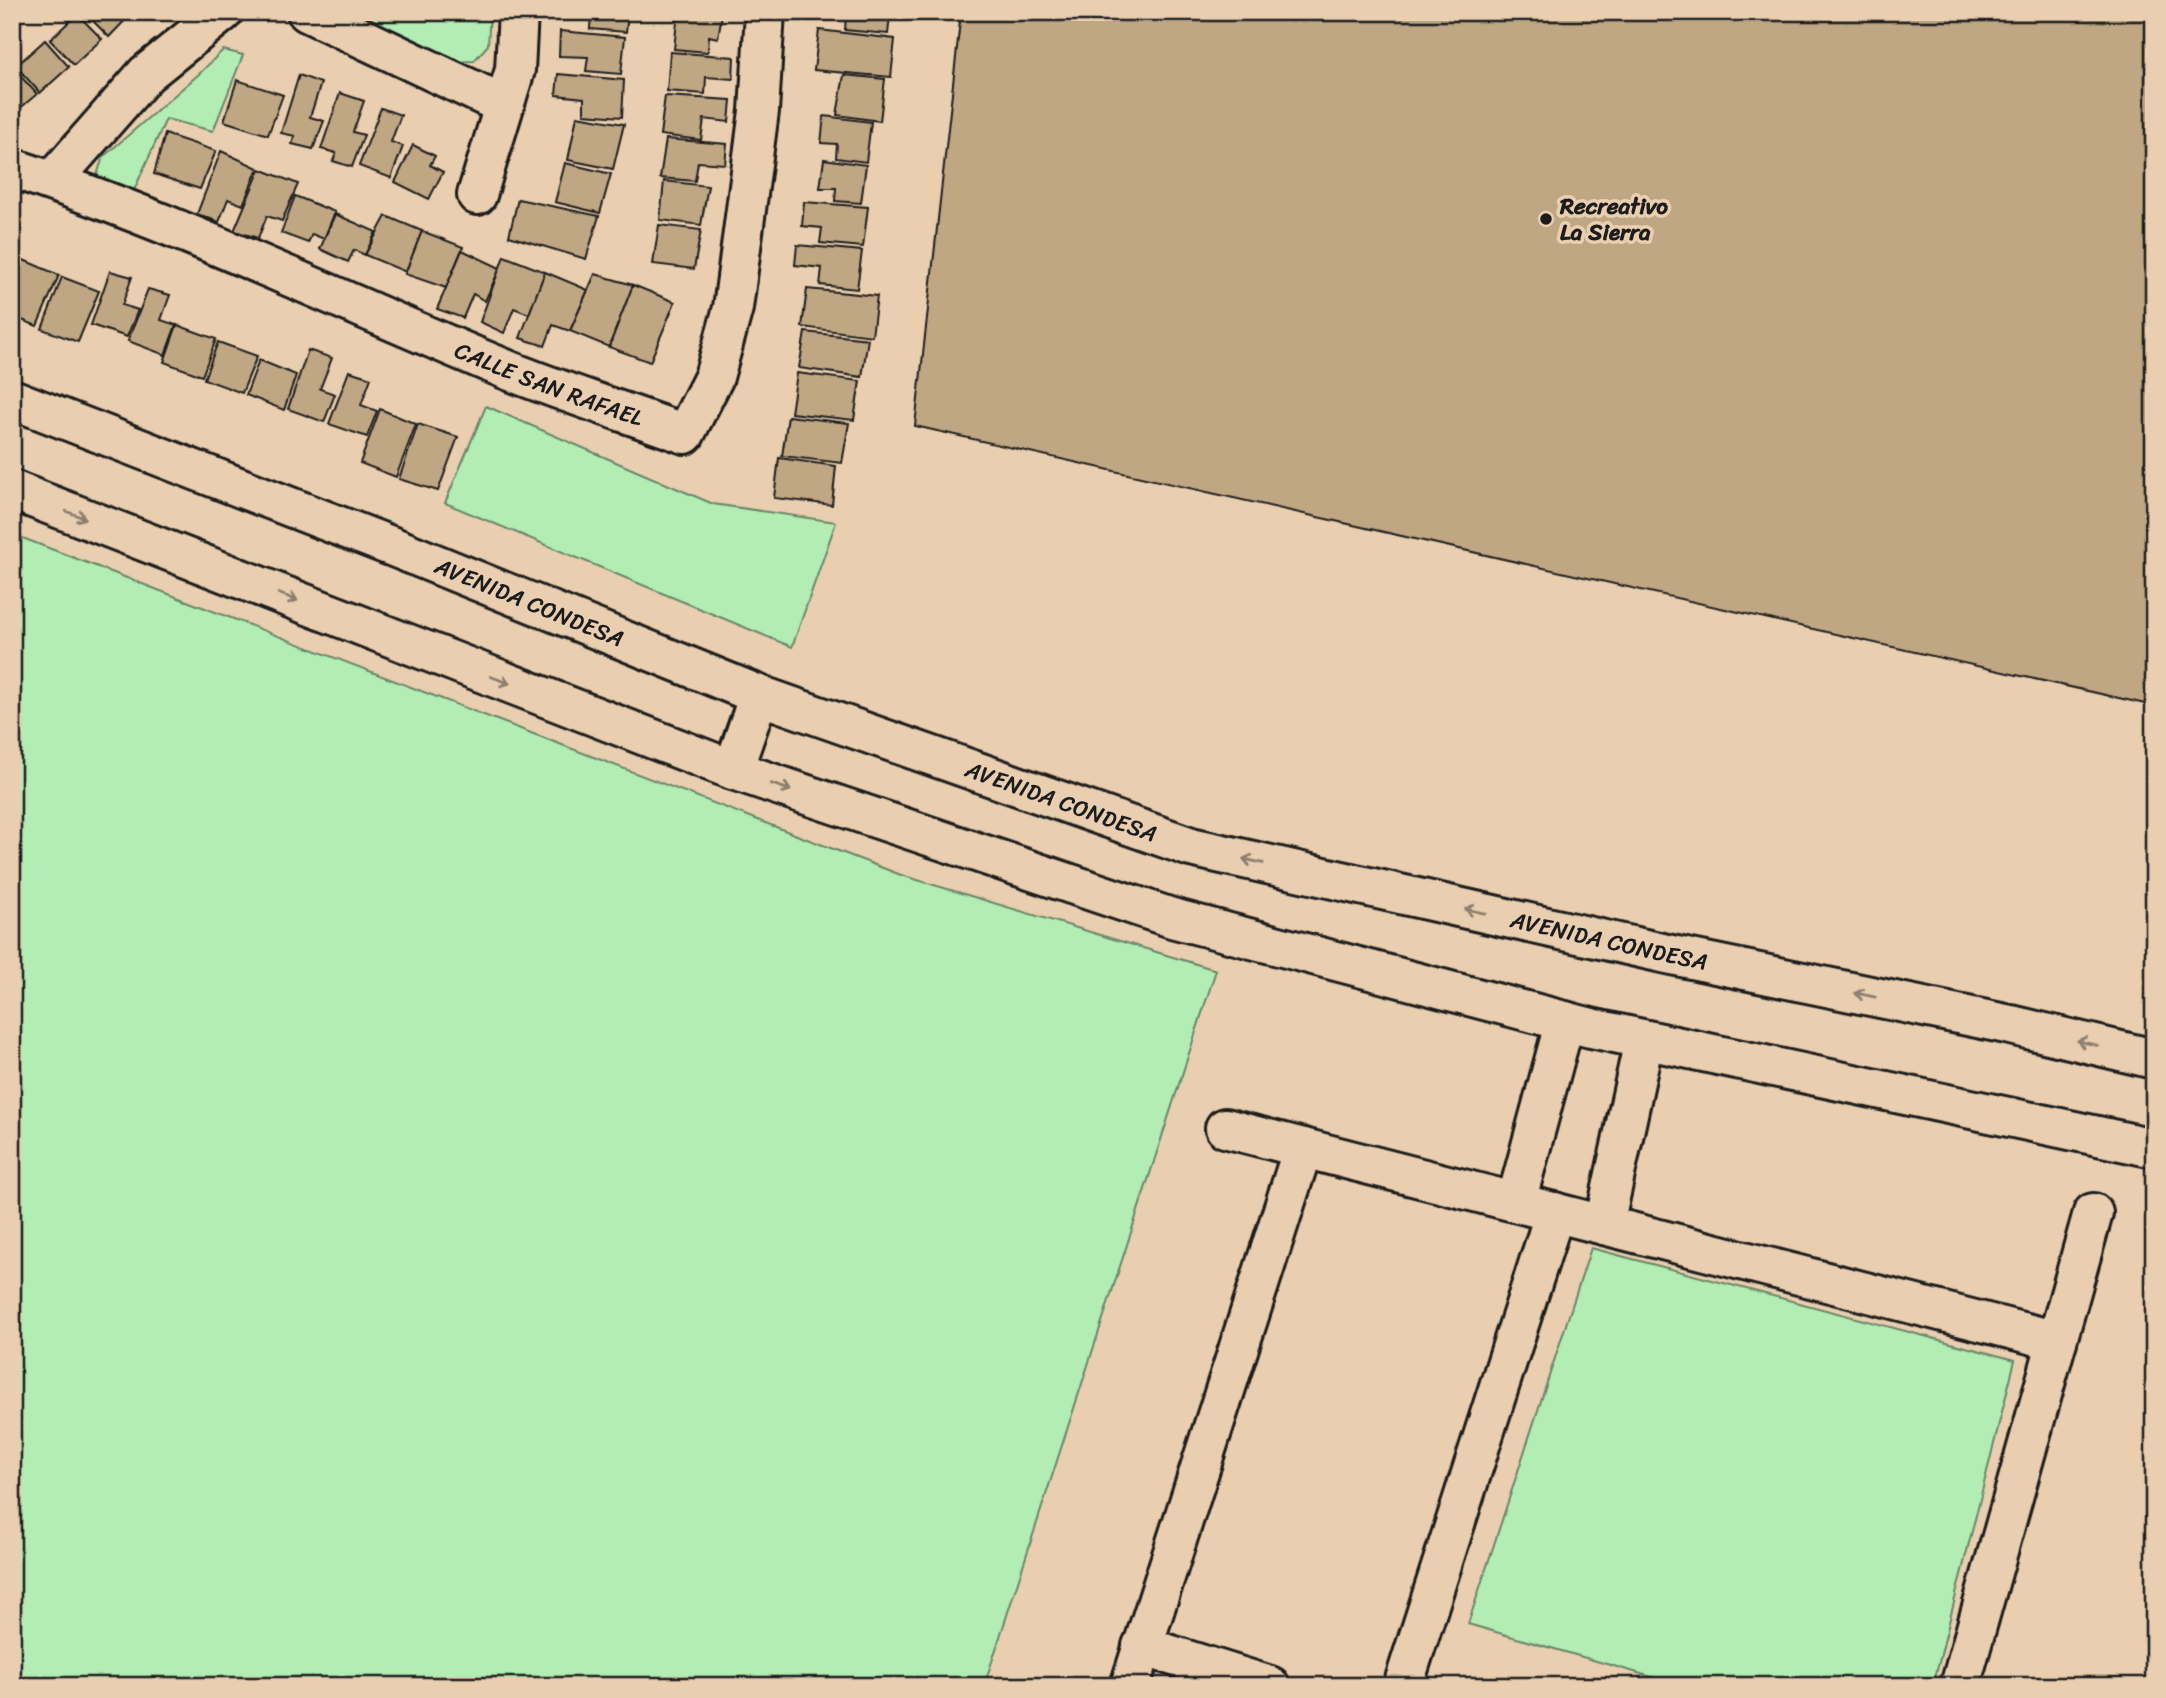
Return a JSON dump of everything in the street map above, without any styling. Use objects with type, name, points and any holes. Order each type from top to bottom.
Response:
[{"type":"street","points":[[52,181],[146,74],[223,12]]},
{"type":"street","points":[[307,12],[504,105]]},
{"type":"street","points":[[477,195],[515,70],[518,12]]},
{"type":"street","name":"CALLE SAN RAFAEL","points":[[12,168],[184,233],[512,372],[685,435],[714,377],[733,308],[759,111],[765,12]]},
{"type":"street","name":"AVENIDA CONDESA","points":[[12,399],[396,548],[759,695],[1191,847],[1667,954],[2011,1025],[2154,1059]]},
{"type":"street","points":[[12,490],[733,770],[1172,918],[1644,1040],[2154,1148]]},
{"type":"street","points":[[733,770],[759,695]]},
{"type":"street","points":[[1516,1202],[1565,1021]]},
{"type":"street","points":[[1604,1225],[1644,1040]]},
{"type":"street","points":[[1225,1128],[2057,1341]]},
{"type":"street","points":[[1130,1686],[1303,1148]]},
{"type":"street","points":[[1403,1686],[1555,1212]]},
{"type":"street","points":[[1960,1686],[2093,1213]]},
{"type":"street","points":[[1143,1646],[1270,1686]]},
{"type":"green space","points":[[354,12],[490,12],[488,45],[474,61],[453,62]]},
{"type":"green space","points":[[223,50],[243,55],[213,131],[166,119],[131,197],[96,178],[103,157]]},
{"type":"green space","points":[[486,406],[713,504],[836,522],[792,647],[445,503]]},
{"type":"green space","points":[[12,534],[901,875],[1216,970],[984,1686],[12,1686]]},
{"type":"green space","points":[[1591,1248],[2015,1360],[1933,1686],[1683,1686],[1468,1624]]},
{"type":"building","points":[[84,12],[133,12],[109,37]]},
{"type":"building","points":[[591,12],[628,12],[626,32],[590,29]]},
{"type":"building","points":[[678,12],[722,14],[718,38],[709,36],[708,52],[674,49]]},
{"type":"building","points":[[821,12],[883,12],[890,15],[888,34],[845,30],[846,15]]},
{"type":"building","name":"Recreativo La Sierra","points":[[961,12],[2154,12],[2154,706],[915,426]]},
{"type":"building","points":[[77,14],[102,39],[74,65],[50,40]]},
{"type":"building","points":[[819,30],[895,39],[891,77],[814,70]]},
{"type":"building","points":[[560,31],[625,37],[621,74],[586,71],[588,57],[559,56]]},
{"type":"building","points":[[45,40],[69,67],[40,93],[16,66]]},
{"type":"building","points":[[670,52],[734,57],[733,79],[706,77],[705,94],[667,91]]},
{"type":"building","points":[[12,67],[37,94],[12,115]]},
{"type":"building","points":[[558,74],[624,80],[622,117],[584,114],[584,98],[556,95]]},
{"type":"building","points":[[299,75],[321,83],[310,117],[324,121],[313,149],[292,144],[295,136],[281,133]]},
{"type":"building","points":[[844,75],[885,79],[880,121],[837,115]]},
{"type":"building","points":[[237,80],[283,95],[268,135],[224,121]]},
{"type":"building","points":[[340,93],[364,101],[353,132],[364,135],[352,167],[333,161],[336,153],[321,149]]},
{"type":"building","points":[[665,96],[731,100],[729,122],[704,119],[701,140],[660,135]]},
{"type":"building","points":[[381,108],[401,115],[391,142],[403,146],[391,178],[359,166]]},
{"type":"building","points":[[577,116],[624,124],[613,169],[568,160]]},
{"type":"building","points":[[824,116],[871,122],[866,162],[836,158],[837,144],[821,143]]},
{"type":"building","points":[[165,134],[216,151],[200,189],[154,174]]},
{"type":"building","points":[[666,139],[727,144],[725,164],[698,162],[695,181],[660,178]]},
{"type":"building","points":[[413,145],[435,156],[430,165],[443,172],[429,199],[395,182]]},
{"type":"building","points":[[221,151],[258,168],[243,205],[228,199],[219,222],[197,214]]},
{"type":"building","points":[[824,159],[866,165],[861,203],[835,201],[836,188],[820,188]]},
{"type":"building","points":[[565,163],[611,174],[600,213],[555,202]]},
{"type":"building","points":[[260,169],[298,184],[282,221],[267,216],[258,238],[234,231]]},
{"type":"building","points":[[664,181],[708,186],[701,225],[660,220]]},
{"type":"building","points":[[295,196],[335,212],[324,239],[312,234],[308,243],[281,233]]},
{"type":"building","points":[[518,199],[599,216],[586,259],[509,236]]},
{"type":"building","points":[[804,202],[868,207],[863,247],[820,243],[822,228],[802,226]]},
{"type":"building","points":[[335,214],[376,232],[365,255],[354,250],[348,262],[320,249]]},
{"type":"building","points":[[386,216],[422,231],[406,272],[365,255]]},
{"type":"building","points":[[659,225],[701,230],[694,269],[653,264]]},
{"type":"building","points":[[422,231],[463,247],[446,288],[405,274]]},
{"type":"building","points":[[797,245],[862,251],[857,289],[820,285],[822,268],[795,265]]},
{"type":"building","points":[[462,250],[500,268],[485,301],[473,294],[463,318],[437,309]]},
{"type":"building","points":[[12,253],[20,257],[12,274]]},
{"type":"building","points":[[504,256],[545,272],[529,314],[514,308],[504,333],[480,322]]},
{"type":"building","points":[[21,259],[59,275],[37,326],[12,316],[12,280]]},
{"type":"building","points":[[110,271],[132,277],[122,305],[138,310],[127,337],[91,325]]},
{"type":"building","points":[[545,272],[588,290],[570,331],[553,325],[545,346],[520,338]]},
{"type":"building","points":[[595,274],[633,285],[609,347],[570,331]]},
{"type":"building","points":[[62,277],[99,291],[78,342],[42,329]]},
{"type":"building","points":[[633,285],[675,302],[650,362],[609,347]]},
{"type":"building","points":[[148,289],[170,295],[161,320],[176,325],[165,355],[128,341]]},
{"type":"building","points":[[807,289],[877,296],[872,336],[802,327]]},
{"type":"building","points":[[177,325],[216,339],[202,376],[164,362]]},
{"type":"building","points":[[805,332],[868,339],[862,377],[799,368]]},
{"type":"building","points":[[218,342],[257,356],[242,393],[204,379]]},
{"type":"building","points":[[308,350],[332,358],[320,389],[335,394],[324,422],[288,409]]},
{"type":"building","points":[[259,360],[296,375],[284,410],[246,395]]},
{"type":"building","points":[[349,371],[371,378],[361,405],[377,411],[367,437],[329,424]]},
{"type":"building","points":[[797,373],[860,381],[854,420],[791,413]]},
{"type":"building","points":[[380,409],[416,424],[396,477],[360,463]]},
{"type":"building","points":[[788,416],[849,423],[842,463],[782,456]]},
{"type":"building","points":[[418,424],[458,437],[438,491],[399,479]]},
{"type":"building","points":[[779,458],[836,466],[832,505],[774,498]]},
{"type":"place","name":"Recreativo La Sierra","points":[[1546,219]]}]
